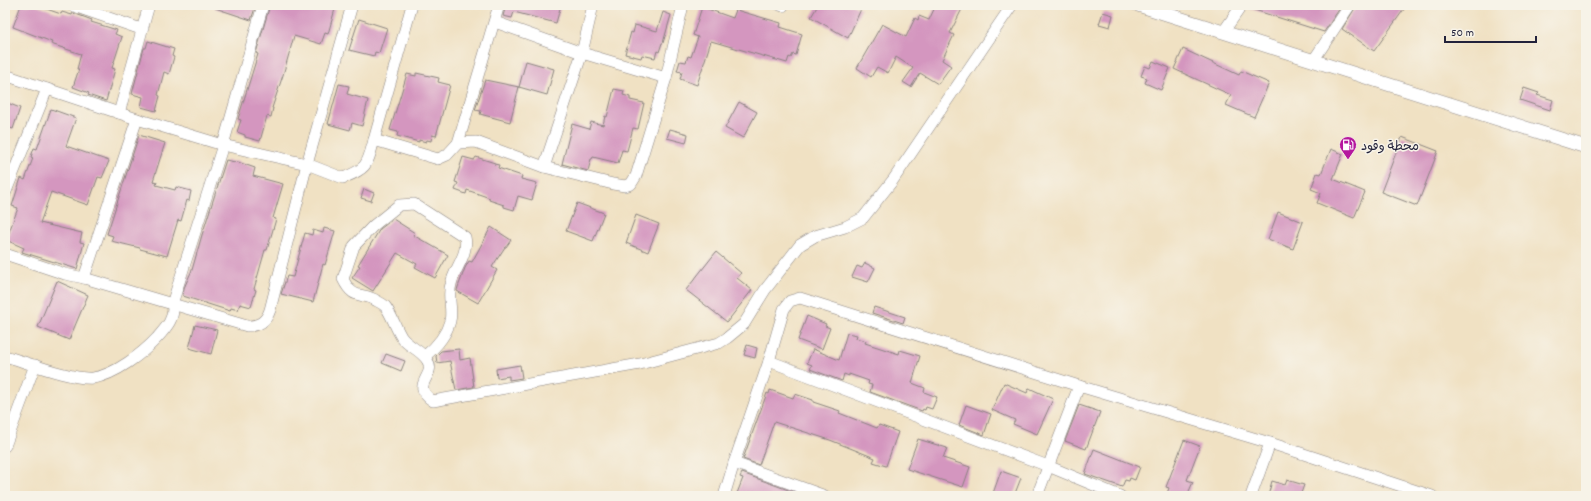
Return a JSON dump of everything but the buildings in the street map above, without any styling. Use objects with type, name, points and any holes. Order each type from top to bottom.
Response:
[{"type":"street","points":[[71,5],[141,29]]},
{"type":"street","points":[[119,113],[141,29],[149,5]]},
{"type":"street","points":[[5,356],[79,378],[94,378],[111,373],[146,349],[167,327],[174,311],[172,304],[224,144],[263,5]]},
{"type":"street","points":[[5,254],[64,274],[84,278],[247,326],[255,326],[267,318],[307,164],[352,5]]},
{"type":"street","points":[[5,75],[137,119],[224,144],[307,164],[343,178],[357,172],[368,163],[412,5]]},
{"type":"street","points":[[374,140],[438,159],[447,155],[458,144],[499,5]]},
{"type":"street","points":[[544,167],[582,53],[593,5]]},
{"type":"street","points":[[458,144],[476,142],[544,167],[613,184],[625,186],[631,184],[636,176],[666,78],[683,5]]},
{"type":"street","points":[[425,356],[442,338],[450,320],[449,296],[451,283],[464,254],[466,242],[465,237],[414,204],[399,205],[373,226],[354,246],[344,279],[348,288],[358,296],[374,299],[385,306],[403,339],[425,356],[431,369],[422,386],[423,392],[426,397],[433,401],[640,364],[719,343],[744,324],[765,290],[800,245],[815,236],[845,227],[863,218],[893,180],[1012,5]]},
{"type":"street","points":[[1138,5],[1224,31],[1313,61],[1586,147]]},
{"type":"street","points":[[1224,31],[1242,5]]},
{"type":"street","points":[[1313,61],[1350,5]]},
{"type":"street","points":[[495,22],[582,53],[666,78]]},
{"type":"street","points":[[5,194],[47,89]]},
{"type":"street","points":[[84,278],[137,119]]},
{"type":"street","points":[[724,496],[769,362],[784,309],[790,301],[800,298],[1078,386],[1270,443],[1432,496]]},
{"type":"street","points":[[769,362],[1048,466],[1120,496]]},
{"type":"street","points":[[5,446],[35,365]]},
{"type":"street","points":[[1037,496],[1078,386]]},
{"type":"street","points":[[1251,496],[1270,443]]},
{"type":"street","points":[[734,463],[825,496]]},
{"type":"place","name":"محطة وقود","points":[[1348,160]]}]
